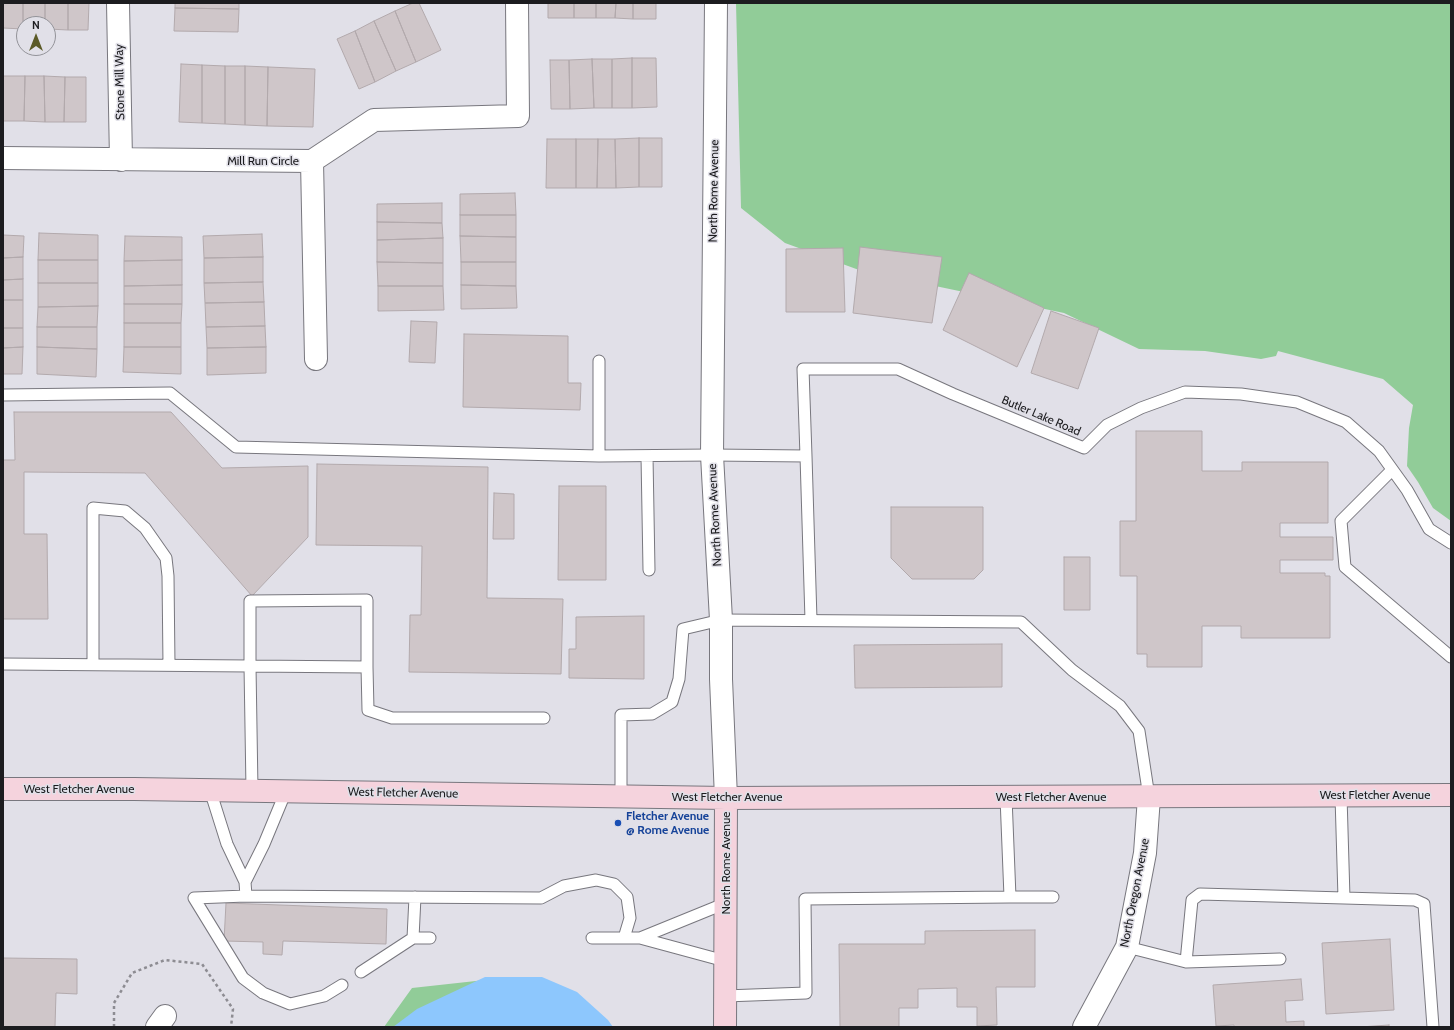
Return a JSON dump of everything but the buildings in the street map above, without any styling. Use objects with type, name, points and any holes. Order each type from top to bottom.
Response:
[{"type":"main road","name":"West Fletcher Avenue","points":[[3,789],[252,790],[726,798],[1451,795]]},
{"type":"main road","name":"North Rome Avenue","points":[[725,1027],[726,798]]},
{"type":"street","name":"Stone Mill Way","points":[[118,3],[121,160]]},
{"type":"street","name":"Mill Run Circle","points":[[3,158],[312,161],[374,120],[518,116],[517,3]]},
{"type":"street","name":"North Rome Avenue","points":[[716,3],[712,455],[721,620],[721,679],[726,798]]},
{"type":"street","points":[[312,161],[316,359]]},
{"type":"street","name":"North Oregon Avenue","points":[[1084,1027],[1127,948],[1145,853],[1149,797]]},
{"type":"lane","points":[[599,361],[599,456]]},
{"type":"lane","name":"Butler Lake Road","points":[[806,456],[803,369],[898,369],[953,394],[1084,448],[1107,425],[1141,408],[1185,392],[1241,394],[1297,402],[1346,422],[1379,451],[1407,490],[1429,529],[1451,543]]},
{"type":"lane","points":[[3,395],[170,393],[236,447],[599,456],[806,456],[811,620]]},
{"type":"lane","points":[[647,456],[649,570]]},
{"type":"lane","points":[[1392,470],[1341,521],[1345,567],[1451,657]]},
{"type":"lane","points":[[92,664],[92,508],[125,511],[145,528],[166,558],[168,576],[169,665]]},
{"type":"lane","points":[[252,790],[250,601],[367,600],[368,710],[392,718],[544,718]]},
{"type":"lane","points":[[621,796],[621,715],[652,714],[672,702],[679,679],[683,629],[721,620],[811,620],[1021,622],[1072,670],[1120,706],[1139,731],[1149,797]]},
{"type":"lane","points":[[3,664],[367,666]]},
{"type":"lane","points":[[210,790],[227,844],[245,882],[246,896]]},
{"type":"lane","points":[[245,882],[264,844],[286,791]]},
{"type":"lane","points":[[1341,796],[1344,898]]},
{"type":"lane","points":[[1006,797],[1010,897]]},
{"type":"lane","points":[[342,985],[324,996],[290,1004],[263,993],[243,978],[194,898],[246,896],[541,898],[564,886],[596,880],[614,884],[627,897],[630,918],[624,938]]},
{"type":"lane","points":[[1186,962],[1192,900],[1200,894],[1416,900],[1424,904],[1433,1027]]},
{"type":"lane","points":[[413,938],[415,897]]},
{"type":"lane","points":[[725,996],[806,992],[805,899],[1053,897]]},
{"type":"lane","points":[[640,938],[726,903]]},
{"type":"lane","points":[[361,972],[413,938],[430,938]]},
{"type":"lane","points":[[592,938],[640,938],[725,961]]},
{"type":"lane","points":[[1127,948],[1186,962],[1280,959]]},
{"type":"path","points":[[114,1027],[114,1003],[132,973],[166,960],[202,964],[234,1008],[231,1027]]},
{"type":"green space","points":[[736,3],[1451,3],[1451,521],[1433,508],[1407,466],[1409,428],[1413,405],[1383,379],[1278,351],[1276,356],[1261,359],[1205,351],[1139,349],[1064,313],[859,270],[785,243],[741,208]]},
{"type":"green space","points":[[503,978],[587,1027],[384,1027],[412,988]]},
{"type":"water","points":[[485,977],[542,977],[577,992],[608,1020],[613,1027],[393,1027],[417,1009]]},
{"type":"place","name":"Fletcher Avenue @ Rome Avenue","points":[[618,823]]}]
